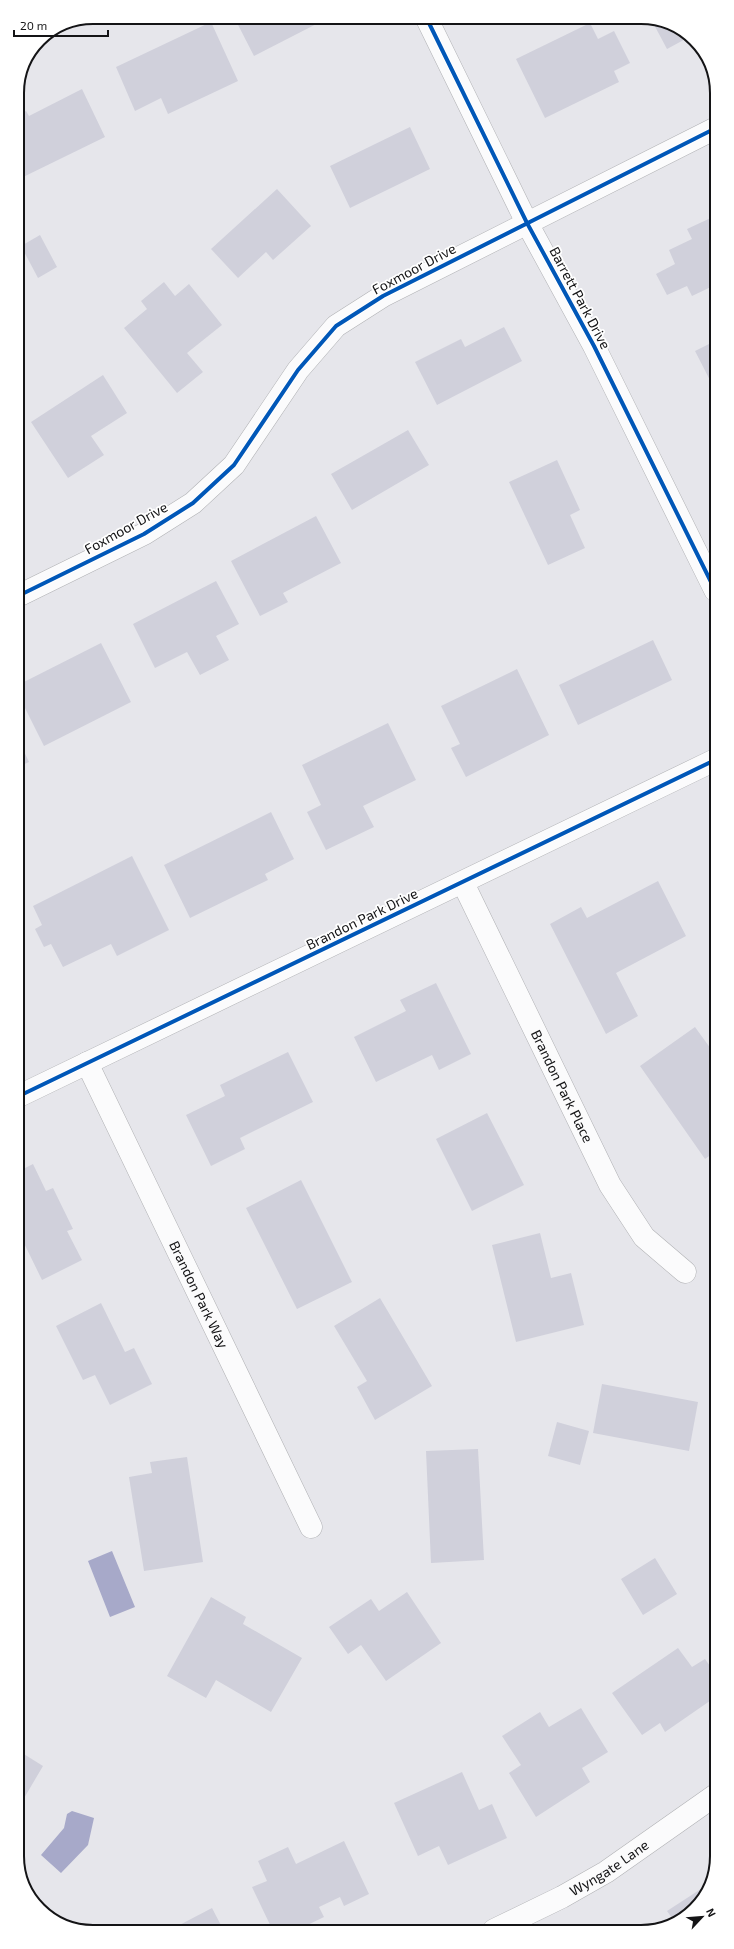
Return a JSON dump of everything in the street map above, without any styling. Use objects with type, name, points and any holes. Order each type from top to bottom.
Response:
[{"type":"street","name":"Barrett Park Drive","points":[[429,24],[527,223],[594,346],[710,580]]},
{"type":"street","name":"Foxmoor Drive","points":[[24,593],[144,534],[193,503],[234,465],[298,370],[336,326],[383,296],[710,130]]},
{"type":"street","name":"Brandon Park Drive","points":[[24,1094],[710,762]]},
{"type":"street","name":"Brandon Park Place","points":[[463,883],[610,1186],[644,1237],[685,1272]]},
{"type":"street","name":"Brandon Park Way","points":[[87,1063],[311,1527]]},
{"type":"street","name":"Wyngate Lane","points":[[504,1925],[562,1897],[606,1872],[710,1799]]},
{"type":"water","points":[[112,1551],[135,1607],[110,1617],[88,1561]]},
{"type":"water","points":[[72,1811],[94,1818],[88,1845],[61,1873],[41,1855],[64,1828],[67,1814]]},
{"type":"building","points":[[207,24],[212,24],[238,81],[168,114],[161,98],[135,111],[116,67]]},
{"type":"building","points":[[238,24],[316,24],[254,56]]},
{"type":"building","points":[[590,24],[598,39],[614,31],[630,63],[614,71],[619,82],[545,118],[516,59]]},
{"type":"building","points":[[654,25],[668,29],[685,39],[667,49]]},
{"type":"building","points":[[82,89],[105,137],[24,177],[24,112],[26,111],[29,116]]},
{"type":"building","points":[[410,127],[430,169],[350,208],[330,166]]},
{"type":"building","points":[[277,189],[311,226],[273,260],[266,252],[238,278],[211,249]]},
{"type":"building","points":[[710,218],[710,287],[692,296],[687,286],[667,295],[656,274],[675,264],[669,250],[692,239],[687,229]]},
{"type":"building","points":[[40,235],[57,267],[38,278],[24,252],[24,244]]},
{"type":"building","points":[[164,282],[175,296],[189,284],[222,325],[187,353],[203,372],[177,393],[124,328],[147,309],[141,301]]},
{"type":"building","points":[[504,327],[522,361],[437,405],[415,362],[461,339],[465,347]]},
{"type":"building","points":[[710,344],[710,380],[695,351]]},
{"type":"building","points":[[103,375],[127,413],[91,436],[104,455],[68,478],[31,422]]},
{"type":"building","points":[[408,430],[429,465],[352,510],[331,474]]},
{"type":"building","points":[[557,460],[580,510],[570,515],[585,548],[548,565],[509,482]]},
{"type":"building","points":[[316,516],[341,563],[283,593],[288,602],[260,616],[231,561]]},
{"type":"building","points":[[216,581],[239,624],[216,636],[229,660],[200,675],[187,652],[155,668],[133,624]]},
{"type":"building","points":[[653,640],[672,680],[578,725],[559,685]]},
{"type":"building","points":[[101,643],[131,702],[44,746],[24,706],[24,682]]},
{"type":"building","points":[[517,669],[549,735],[466,777],[451,748],[460,744],[441,706]]},
{"type":"building","points":[[388,723],[416,780],[363,806],[374,827],[326,850],[307,812],[321,805],[302,765]]},
{"type":"building","points":[[24,752],[29,762],[24,764]]},
{"type":"building","points":[[271,812],[294,859],[265,874],[268,880],[190,918],[164,865]]},
{"type":"building","points":[[132,856],[169,930],[117,956],[111,944],[63,967],[51,944],[44,947],[35,929],[42,925],[33,906]]},
{"type":"building","points":[[658,881],[686,936],[616,973],[638,1016],[606,1034],[550,924],[581,907],[587,918]]},
{"type":"building","points":[[436,983],[471,1054],[439,1070],[432,1055],[376,1082],[354,1037],[406,1011],[400,1000]]},
{"type":"building","points":[[695,1027],[710,1048],[710,1155],[705,1159],[640,1066]]},
{"type":"building","points":[[288,1052],[313,1102],[240,1138],[245,1149],[211,1166],[186,1115],[225,1096],[220,1085]]},
{"type":"building","points":[[487,1113],[524,1185],[472,1211],[436,1139]]},
{"type":"building","points":[[33,1164],[46,1191],[53,1188],[73,1229],[67,1231],[82,1260],[42,1280],[24,1243],[24,1168]]},
{"type":"building","points":[[301,1180],[352,1282],[297,1309],[246,1208]]},
{"type":"building","points":[[540,1233],[551,1278],[571,1273],[584,1325],[516,1342],[492,1245]]},
{"type":"building","points":[[380,1298],[432,1386],[375,1420],[357,1387],[367,1381],[334,1326]]},
{"type":"building","points":[[101,1303],[125,1352],[134,1348],[152,1384],[110,1405],[95,1375],[83,1380],[56,1326]]},
{"type":"building","points":[[602,1384],[698,1402],[689,1451],[593,1433]]},
{"type":"building","points":[[557,1422],[589,1431],[580,1465],[548,1456]]},
{"type":"building","points":[[478,1449],[484,1560],[431,1563],[426,1451]]},
{"type":"building","points":[[187,1457],[203,1562],[144,1571],[129,1477],[152,1473],[150,1462]]},
{"type":"building","points":[[655,1558],[677,1594],[643,1615],[621,1579]]},
{"type":"building","points":[[407,1592],[441,1643],[386,1681],[361,1645],[348,1654],[329,1627],[371,1599],[379,1611]]},
{"type":"building","points":[[211,1597],[246,1617],[243,1624],[302,1658],[271,1712],[216,1680],[206,1698],[167,1676]]},
{"type":"building","points":[[678,1648],[692,1667],[705,1659],[710,1666],[710,1701],[665,1732],[660,1723],[642,1735],[612,1693]]},
{"type":"building","points":[[581,1708],[608,1752],[582,1768],[590,1782],[536,1817],[509,1773],[521,1765],[502,1736],[540,1712],[549,1727]]},
{"type":"building","points":[[24,1754],[43,1766],[24,1798]]},
{"type":"building","points":[[462,1772],[479,1810],[492,1804],[507,1838],[448,1865],[439,1846],[418,1856],[394,1803]]},
{"type":"building","points":[[344,1841],[369,1894],[344,1906],[340,1897],[319,1907],[324,1917],[307,1925],[270,1925],[252,1887],[267,1881],[258,1861],[288,1847],[296,1864]]},
{"type":"building","points":[[702,1888],[697,1897],[689,1897]]},
{"type":"building","points":[[682,1901],[682,1911],[672,1918],[667,1911]]},
{"type":"building","points":[[212,1908],[221,1925],[179,1925]]},
{"type":"cycle path","points":[[429,24],[527,223],[594,346],[710,580]]},
{"type":"cycle path","points":[[24,593],[144,534],[193,503],[234,465],[298,370],[336,326],[383,296],[710,131]]},
{"type":"cycle path","points":[[24,1094],[710,762]]}]
